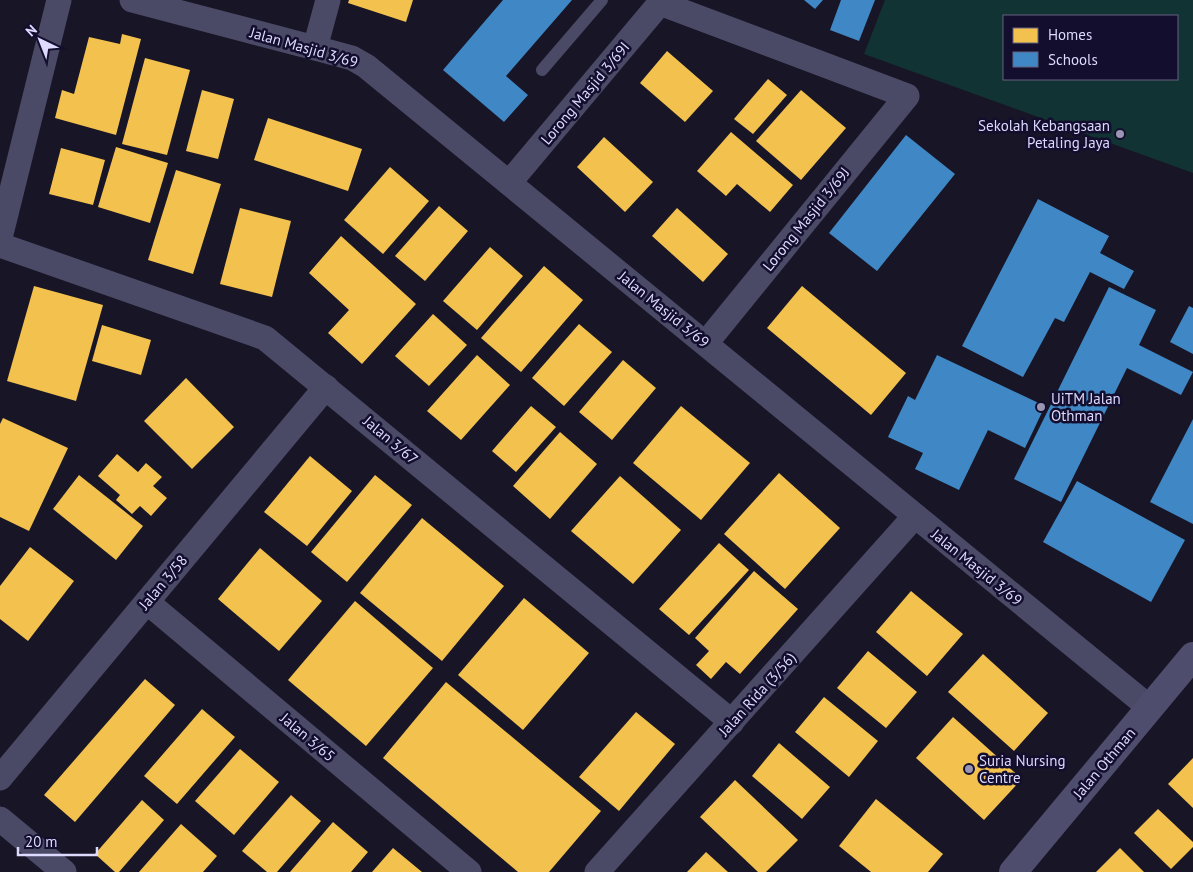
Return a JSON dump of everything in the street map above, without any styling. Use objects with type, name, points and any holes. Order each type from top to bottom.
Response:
[{"type":"main road","name":"Jalan Othman","points":[[1013,871],[1193,656]]},
{"type":"street","points":[[0,238],[59,0]]},
{"type":"street","name":"Jalan Masjid 3/69","points":[[132,0],[352,58],[366,66],[1150,708]]},
{"type":"street","points":[[315,48],[328,0]]},
{"type":"street","name":"Lorong Masjid 3/69J","points":[[656,2],[907,96],[706,343]]},
{"type":"street","name":"Lorong Masjid 3/69I","points":[[510,183],[656,2]]},
{"type":"street","name":"Jalan 3/67","points":[[0,245],[265,338],[732,722]]},
{"type":"street","name":"Jalan 3/58","points":[[0,778],[326,387]]},
{"type":"street","name":"Jalan Rida (3/56)","points":[[597,872],[915,516]]},
{"type":"street","name":"Jalan 3/65","points":[[147,602],[468,872]]},
{"type":"street","points":[[0,819],[64,872]]},
{"type":"lane","points":[[542,70],[602,0]]},
{"type":"green space","name":"Sekolah Kebangsaan Petaling Jaya","points":[[885,0],[1193,0],[1193,173],[864,54]]},
{"type":"building: Homes","points":[[349,0],[413,0],[406,22],[348,3]]},
{"type":"building: Homes","points":[[122,34],[141,39],[116,135],[55,118],[62,90],[74,94],[89,37],[120,44]]},
{"type":"building: Homes","points":[[667,51],[713,91],[685,122],[640,83]]},
{"type":"building: Homes","points":[[145,58],[190,70],[167,155],[122,144]]},
{"type":"building: Homes","points":[[768,79],[787,95],[753,134],[734,119]]},
{"type":"building: Homes","points":[[202,90],[234,99],[218,159],[186,151]]},
{"type":"building: Homes","points":[[801,90],[846,128],[801,180],[756,141]]},
{"type":"building: Homes","points":[[268,118],[362,149],[348,191],[254,160]]},
{"type":"building: Homes","points":[[731,132],[793,185],[770,212],[737,184],[726,196],[697,171]]},
{"type":"building: Homes","points":[[604,137],[653,182],[625,212],[577,167]]},
{"type":"building: Homes","points":[[116,147],[168,163],[150,223],[98,207]]},
{"type":"building: Homes","points":[[61,148],[105,160],[93,205],[49,194]]},
{"type":"building: Homes","points":[[390,167],[429,201],[383,254],[344,220]]},
{"type":"building: Homes","points":[[176,170],[221,184],[193,274],[148,260]]},
{"type":"building: Homes","points":[[439,206],[468,231],[425,281],[395,256]]},
{"type":"building: Homes","points":[[240,208],[291,221],[272,297],[220,284]]},
{"type":"building: Homes","points":[[677,208],[728,254],[703,282],[652,236]]},
{"type":"building: Homes","points":[[341,236],[416,304],[362,364],[328,333],[349,310],[309,273]]},
{"type":"building: Homes","points":[[490,247],[523,276],[477,330],[443,301]]},
{"type":"building: Homes","points":[[544,266],[583,300],[521,372],[481,338]]},
{"type":"building: Homes","points":[[34,286],[103,305],[76,401],[7,381]]},
{"type":"building: Homes","points":[[802,286],[906,373],[871,415],[767,328]]},
{"type":"building: Homes","points":[[433,314],[467,345],[429,386],[395,356]]},
{"type":"building: Homes","points":[[579,324],[612,352],[564,406],[532,378]]},
{"type":"building: Homes","points":[[102,325],[151,340],[141,375],[92,361]]},
{"type":"building: Homes","points":[[477,355],[510,385],[461,440],[427,411]]},
{"type":"building: Homes","points":[[623,360],[656,388],[612,440],[579,412]]},
{"type":"building: Homes","points":[[186,378],[234,427],[192,469],[144,421]]},
{"type":"building: Homes","points":[[531,406],[556,427],[516,472],[492,451]]},
{"type":"building: Homes","points":[[681,406],[750,463],[701,520],[633,463]]},
{"type":"building: Homes","points":[[3,418],[68,448],[29,531],[0,517],[0,424]]},
{"type":"building: Homes","points":[[560,432],[597,464],[550,519],[513,486]]},
{"type":"building: Homes","points":[[117,454],[138,472],[146,463],[162,477],[153,486],[167,498],[151,516],[140,506],[132,514],[116,500],[120,495],[98,476]]},
{"type":"building: Homes","points":[[310,456],[352,491],[307,546],[264,512]]},
{"type":"building: Homes","points":[[779,473],[840,528],[785,589],[724,534]]},
{"type":"building: Homes","points":[[79,475],[143,526],[116,560],[53,509]]},
{"type":"building: Homes","points":[[375,475],[412,505],[347,582],[311,552]]},
{"type":"building: Homes","points":[[620,476],[681,530],[633,584],[571,531]]},
{"type":"building: Homes","points":[[422,518],[504,586],[442,661],[360,593]]},
{"type":"building: Homes","points":[[719,543],[749,570],[689,635],[659,609]]},
{"type":"building: Homes","points":[[30,547],[74,581],[28,641],[0,619],[0,586]]},
{"type":"building: Homes","points":[[260,548],[322,601],[279,651],[218,599]]},
{"type":"building: Homes","points":[[754,571],[798,609],[740,674],[726,662],[711,679],[696,665],[709,651],[695,638]]},
{"type":"building: Homes","points":[[911,591],[963,634],[927,676],[876,632]]},
{"type":"building: Homes","points":[[524,598],[589,653],[523,730],[458,675]]},
{"type":"building: Homes","points":[[355,601],[433,668],[366,746],[288,680]]},
{"type":"building: Homes","points":[[868,651],[917,692],[886,728],[837,688]]},
{"type":"building: Homes","points":[[983,654],[1048,713],[1014,751],[948,692]]},
{"type":"building: Homes","points":[[145,679],[175,705],[75,822],[44,795]]},
{"type":"building: Homes","points":[[446,682],[601,811],[549,872],[518,872],[383,758]]},
{"type":"building: Homes","points":[[824,697],[878,741],[849,777],[795,732]]},
{"type":"building: Homes","points":[[202,709],[235,737],[177,804],[144,776]]},
{"type":"building: Homes","points":[[636,712],[675,744],[619,811],[579,777]]},
{"type":"building: Homes","name":"Suria Nursing Centre","points":[[953,717],[1022,779],[984,820],[916,758]]},
{"type":"building: Homes","points":[[779,743],[830,787],[802,819],[752,776]]},
{"type":"building: Homes","points":[[240,749],[279,782],[234,835],[195,801]]},
{"type":"building: Homes","points":[[1193,758],[1193,808],[1168,784]]},
{"type":"building: Homes","points":[[735,780],[798,840],[766,872],[758,872],[700,817]]},
{"type":"building: Homes","points":[[291,795],[321,821],[277,872],[267,872],[242,851]]},
{"type":"building: Homes","points":[[876,799],[943,854],[928,872],[871,872],[839,846]]},
{"type":"building: Homes","points":[[142,800],[164,820],[119,872],[115,872],[95,854]]},
{"type":"building: Homes","points":[[1158,809],[1193,842],[1193,847],[1171,869],[1134,833]]},
{"type":"building: Homes","points":[[333,822],[368,852],[351,872],[290,872]]},
{"type":"building: Homes","points":[[181,824],[217,856],[203,872],[139,872]]},
{"type":"building: Homes","points":[[393,848],[422,872],[372,872]]},
{"type":"building: Homes","points":[[1120,848],[1144,872],[1096,872]]},
{"type":"building: Homes","points":[[706,852],[728,872],[687,872]]},
{"type":"building: Schools","points":[[503,0],[572,0],[506,76],[528,95],[504,122],[443,70]]},
{"type":"building: Schools","points":[[804,0],[823,0],[815,9]]},
{"type":"building: Schools","points":[[841,0],[875,0],[859,41],[830,30]]},
{"type":"building: Schools","points":[[906,135],[955,174],[877,271],[829,233]]},
{"type":"building: Schools","points":[[1038,199],[1109,236],[1100,253],[1134,271],[1124,289],[1090,272],[1064,322],[1055,318],[1023,377],[962,346]]},
{"type":"building: Schools","points":[[1109,287],[1156,310],[1139,345],[1193,372],[1181,395],[1127,368],[1061,502],[1014,479]]},
{"type":"building: Schools","points":[[1189,306],[1193,308],[1193,354],[1170,342]]},
{"type":"building: Schools","points":[[937,355],[1045,406],[1025,448],[988,430],[959,490],[915,469],[923,453],[888,437],[908,396],[915,400]]},
{"type":"building: Schools","points":[[1193,419],[1193,524],[1150,502]]},
{"type":"building: Schools","points":[[1077,481],[1185,540],[1151,602],[1043,542]]},
{"type":"place","name":"Sekolah Kebangsaan Petaling Jaya","points":[[1120,134]]},
{"type":"place","name":"UiTM Jalan Othman","points":[[1041,407]]},
{"type":"place","name":"Suria Nursing Centre","points":[[969,769]]}]
